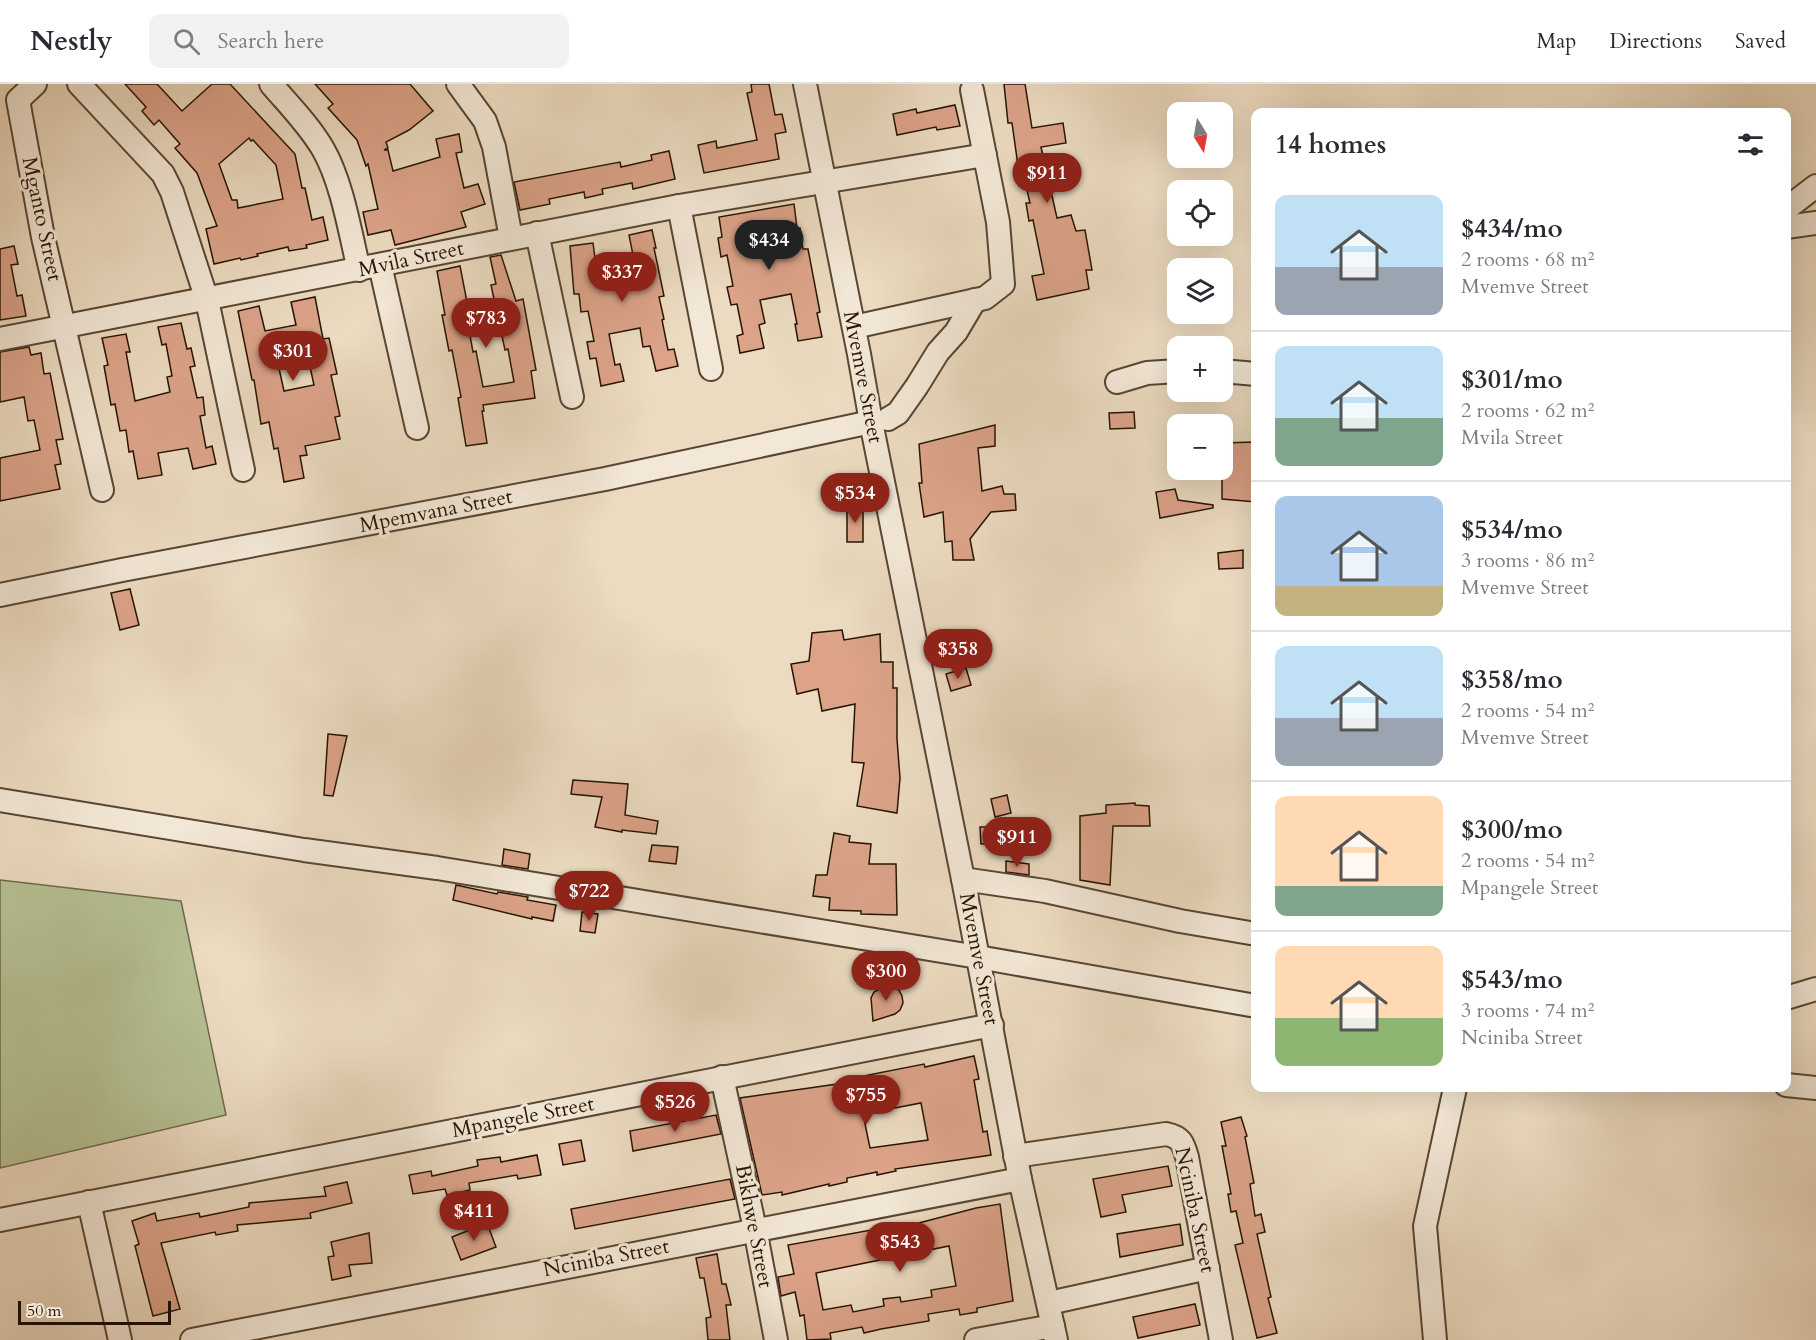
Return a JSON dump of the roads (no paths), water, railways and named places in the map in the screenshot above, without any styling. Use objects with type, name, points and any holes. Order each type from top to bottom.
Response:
[{"type":"street","name":"Mganto Street","points":[[35,84],[9,99],[65,326],[102,490]]},
{"type":"street","points":[[79,84],[163,174],[180,211],[207,300],[243,470]]},
{"type":"street","points":[[270,84],[305,123],[323,149],[334,173],[370,267],[417,428]]},
{"type":"street","name":"Mvemve Street","points":[[805,84],[854,327],[879,420],[1015,1156],[1055,1333]]},
{"type":"street","points":[[468,88],[485,121],[494,147],[511,238]]},
{"type":"street","points":[[854,327],[985,298],[1003,284],[998,222],[972,90]]},
{"type":"street","name":"Mvila Street","points":[[0,339],[680,206],[985,155]]},
{"type":"street","points":[[1791,205],[1816,186]]},
{"type":"street","points":[[680,206],[711,369]]},
{"type":"street","points":[[1791,226],[1816,223]]},
{"type":"street","points":[[537,233],[572,397]]},
{"type":"street","points":[[879,420],[898,413],[938,352],[956,332],[975,300]]},
{"type":"street","points":[[1118,382],[1148,373],[1167,372]]},
{"type":"street","points":[[1233,372],[1251,374]]},
{"type":"street","name":"Mpemvana Street","points":[[0,596],[122,570],[605,478],[879,420]]},
{"type":"street","points":[[0,800],[304,850],[437,868],[978,957],[1251,1005]]},
{"type":"street","points":[[963,879],[1045,891],[1180,921],[1251,932]]},
{"type":"street","points":[[1791,996],[1816,989]]},
{"type":"street","name":"Mpangele Street","points":[[0,1220],[992,1025]]},
{"type":"street","name":"Bikhwe Street","points":[[722,1077],[756,1229],[776,1340]]},
{"type":"street","points":[[1791,1086],[1816,1088]]},
{"type":"street","points":[[1435,1340],[1425,1226],[1454,1092]]},
{"type":"street","name":"Nciniba Street","points":[[1015,1156],[1166,1134],[1181,1139],[1187,1157],[1221,1340]]},
{"type":"street","name":"Nciniba Street","points":[[192,1340],[1020,1179]]},
{"type":"street","points":[[89,1202],[120,1340]]},
{"type":"street","points":[[1049,1303],[1208,1268]]},
{"type":"street","points":[[976,1340],[1055,1333]]}]
